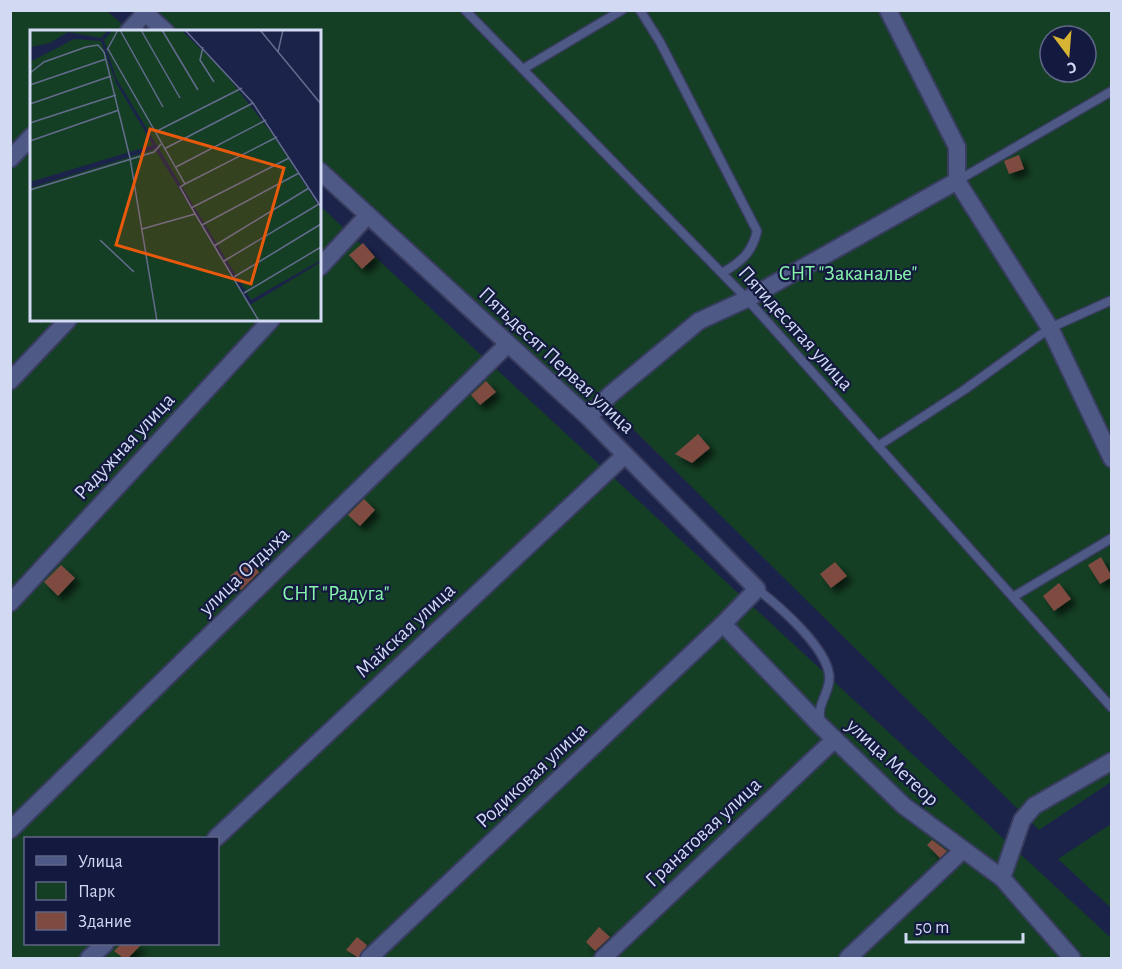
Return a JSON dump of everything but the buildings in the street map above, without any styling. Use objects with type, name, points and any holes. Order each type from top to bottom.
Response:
[{"type":"street","points":[[888,10],[957,147],[957,181],[1050,328],[1112,459]]},
{"type":"street","points":[[130,30],[144,12],[164,30]]},
{"type":"street","points":[[10,159],[30,138]]},
{"type":"street","name":"Пятьдесят Первая улица","points":[[321,172],[588,417],[757,589]]},
{"type":"street","points":[[588,417],[611,394],[699,321],[747,299],[957,181]]},
{"type":"street","points":[[321,266],[368,215]]},
{"type":"street","points":[[10,381],[67,321]]},
{"type":"street","name":"Радужная улица","points":[[10,603],[270,321]]},
{"type":"street","name":"улица Отдыха","points":[[10,830],[508,344]]},
{"type":"street","name":"Майская улица","points":[[217,837],[625,455]]},
{"type":"street","points":[[723,624],[757,589]]},
{"type":"street","name":"улица Метеор","points":[[723,624],[820,725],[904,806],[1002,878],[1072,958]]},
{"type":"street","name":"Родиковая улица","points":[[369,958],[723,624]]},
{"type":"street","name":"Гранатовая улица","points":[[603,958],[835,739]]},
{"type":"street","points":[[1002,878],[1022,820],[1034,806],[1112,760]]},
{"type":"street","points":[[848,958],[963,850]]},
{"type":"street","points":[[89,958],[104,945]]},
{"type":"lane","name":"Пятидесятая улица","points":[[465,10],[747,299],[1112,708]]},
{"type":"lane","points":[[523,69],[622,10]]},
{"type":"lane","points":[[640,10],[660,42],[757,231],[753,248],[740,262],[722,273]]},
{"type":"lane","points":[[957,181],[1112,91]]},
{"type":"lane","points":[[878,446],[964,390],[1050,328],[1112,300]]},
{"type":"lane","points":[[1013,597],[1112,538]]},
{"type":"lane","points":[[757,589],[806,633],[823,659],[829,674],[828,689],[820,707],[820,725]]},
{"type":"green space","name":"СНТ \"Радуга\"","points":[[10,11],[107,11],[129,30],[30,30],[30,321],[321,321],[321,207],[1111,938],[1111,958],[11,958]]},
{"type":"green space","name":"СНТ \"Заканалье\"","points":[[139,11],[1111,11],[1111,782],[1039,830],[620,416],[571,412],[321,181],[321,30],[160,30]]},
{"type":"green space","points":[[1111,824],[1111,908],[1058,859]]}]
